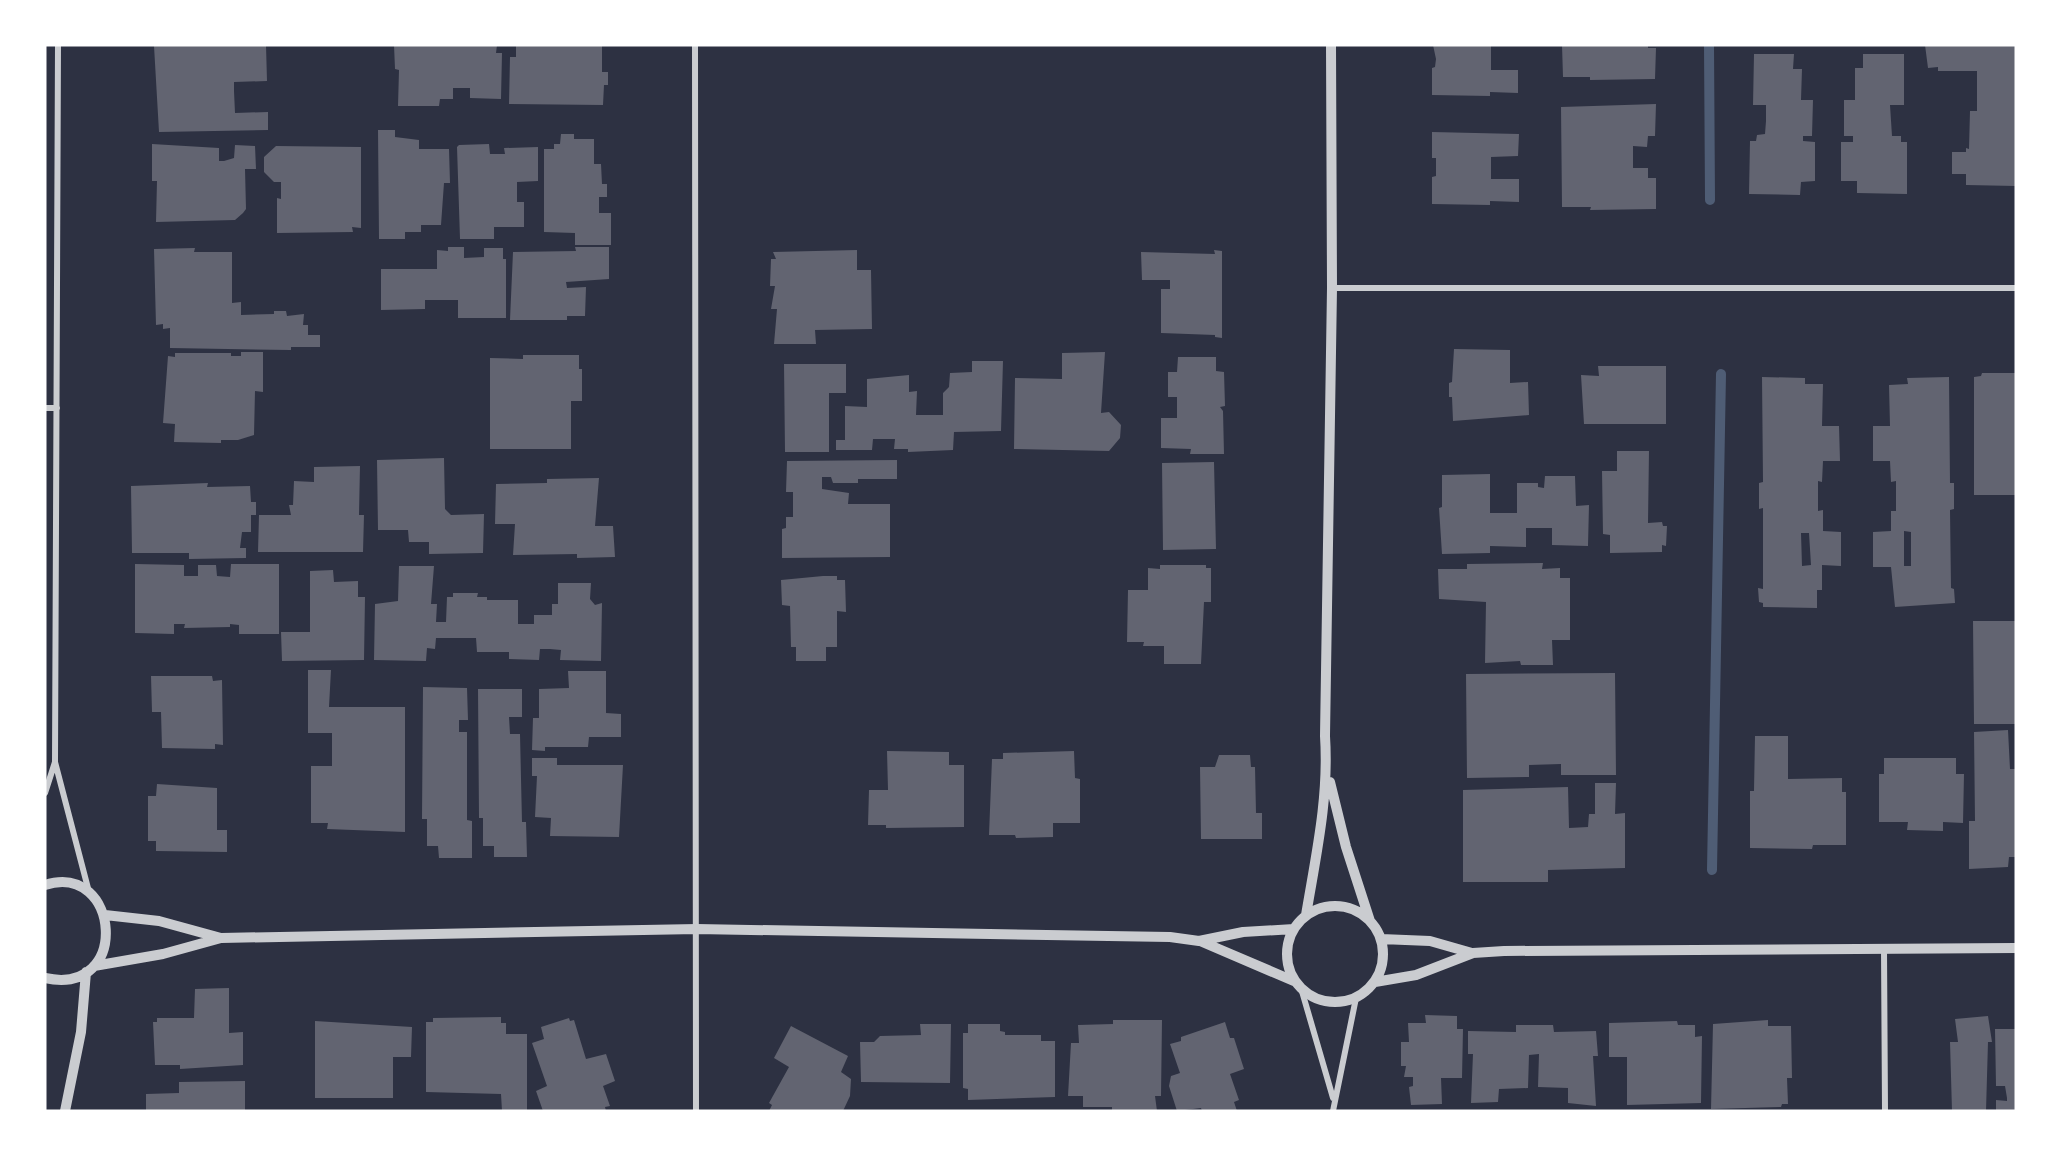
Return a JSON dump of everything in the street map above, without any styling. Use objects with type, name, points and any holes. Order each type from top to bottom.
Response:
[{"type":"street","points":[[58,45],[55,762],[89,893],[105,915],[107,942],[102,955],[90,969],[81,1032],[65,1111]]},
{"type":"street","points":[[695,45],[696,1111]]},
{"type":"street","points":[[1199,940],[1298,985],[1313,997],[1327,1002],[1342,1002],[1356,998],[1375,981],[1383,954],[1381,939],[1370,921],[1346,847],[1328,773],[1325,736],[1332,288],[1331,45]]},
{"type":"street","points":[[1332,288],[2016,288]]},
{"type":"street","points":[[45,408],[57,408]]},
{"type":"street","points":[[45,793],[55,762]]},
{"type":"street","points":[[1306,915],[1324,819],[1328,773]]},
{"type":"street","points":[[45,885],[64,883],[78,886],[89,893]]},
{"type":"street","points":[[1334,1099],[1298,985],[1286,955],[1288,941],[1294,929],[1306,915],[1318,909],[1346,907],[1370,921]]},
{"type":"street","points":[[105,915],[159,921],[221,938]]},
{"type":"street","points":[[45,978],[72,979],[90,969],[163,954],[221,938],[697,929],[1158,937],[1199,940],[1243,932],[1294,929]]},
{"type":"street","points":[[1381,939],[1430,941],[1473,953],[2016,948]]},
{"type":"street","points":[[1884,950],[1885,1111]]},
{"type":"street","points":[[1375,981],[1416,975],[1473,953]]},
{"type":"street","points":[[1333,1111],[1356,998]]},
{"type":"building","points":[[266,45],[267,81],[234,82],[234,91],[235,113],[268,112],[268,130],[159,132],[154,46]]},
{"type":"building","points":[[394,45],[497,45],[496,53],[502,53],[501,99],[470,98],[470,88],[453,88],[453,99],[440,99],[439,106],[398,106],[399,70],[395,69]]},
{"type":"building","points":[[516,45],[602,45],[602,72],[608,72],[608,85],[604,85],[603,105],[509,104],[510,57],[516,57]]},
{"type":"building","points":[[1433,45],[1491,45],[1491,70],[1518,70],[1518,93],[1490,92],[1490,96],[1432,95],[1432,68],[1435,67],[1436,59]]},
{"type":"building","points":[[1562,45],[1648,45],[1648,48],[1656,48],[1655,79],[1590,80],[1590,77],[1563,77]]},
{"type":"building","points":[[1925,45],[2016,45],[2016,186],[1966,185],[1966,174],[1952,174],[1952,152],[1966,152],[1966,148],[1969,149],[1970,111],[1977,111],[1977,71],[1938,71],[1938,67],[1928,68]]},
{"type":"building","points":[[1754,54],[1794,54],[1793,69],[1802,69],[1801,100],[1813,100],[1812,136],[1803,136],[1803,141],[1815,142],[1815,181],[1801,182],[1800,195],[1749,194],[1750,141],[1756,141],[1757,135],[1765,134],[1766,121],[1766,105],[1753,105]]},
{"type":"building","points":[[1863,54],[1904,54],[1904,105],[1890,105],[1892,136],[1901,136],[1901,142],[1907,142],[1907,194],[1857,193],[1857,181],[1841,181],[1841,142],[1853,142],[1853,136],[1844,136],[1844,100],[1855,100],[1855,68],[1863,68]]},
{"type":"building","points":[[1656,104],[1655,136],[1648,136],[1647,147],[1633,146],[1633,168],[1648,168],[1648,178],[1656,178],[1656,209],[1590,210],[1591,207],[1562,207],[1561,107]]},
{"type":"building","points":[[378,130],[395,130],[395,137],[419,140],[419,149],[449,149],[450,183],[444,183],[441,225],[421,225],[421,232],[405,232],[405,239],[379,239]]},
{"type":"building","points":[[1432,132],[1519,134],[1518,156],[1491,157],[1491,179],[1519,179],[1519,202],[1490,201],[1490,205],[1432,204],[1432,177],[1436,176],[1436,158],[1432,158]]},
{"type":"building","points":[[561,134],[574,134],[574,139],[594,139],[594,164],[601,164],[602,184],[607,184],[607,197],[599,197],[599,213],[611,213],[611,245],[575,245],[575,233],[544,232],[544,149],[554,149],[554,144],[560,144]]},
{"type":"building","points":[[152,144],[219,148],[219,161],[234,158],[235,145],[255,146],[256,169],[245,169],[246,209],[235,220],[156,222],[157,181],[152,181]]},
{"type":"building","points":[[489,144],[490,154],[505,154],[504,148],[538,147],[538,181],[517,182],[517,202],[524,202],[524,227],[494,227],[494,239],[460,239],[457,147],[459,145]]},
{"type":"building","points":[[276,146],[361,147],[361,228],[352,227],[353,232],[277,233],[277,198],[281,199],[281,182],[274,182],[264,172],[264,157]]},
{"type":"building","points":[[448,247],[464,247],[464,258],[484,257],[484,248],[503,248],[503,259],[506,259],[506,318],[458,318],[458,300],[425,300],[425,309],[381,310],[381,269],[437,269],[437,250],[448,251]]},
{"type":"building","points":[[575,247],[609,247],[609,279],[566,282],[567,288],[586,287],[585,316],[567,316],[567,320],[510,320],[513,252],[576,251]]},
{"type":"building","points":[[195,248],[194,252],[232,252],[232,303],[241,302],[241,315],[274,314],[274,311],[286,311],[287,316],[304,314],[303,325],[308,325],[308,335],[320,335],[320,347],[291,347],[291,350],[170,348],[170,328],[163,329],[163,324],[156,325],[154,249]]},
{"type":"building","points":[[857,250],[857,270],[871,270],[872,329],[815,330],[816,344],[774,344],[777,309],[771,309],[775,286],[770,286],[771,259],[776,259],[773,252]]},
{"type":"building","points":[[1214,250],[1222,251],[1222,338],[1215,337],[1215,335],[1161,333],[1161,289],[1170,289],[1170,280],[1142,280],[1141,252],[1215,254]]},
{"type":"building","points":[[1454,349],[1510,350],[1510,383],[1528,382],[1529,415],[1453,421],[1449,383],[1452,382]]},
{"type":"building","points":[[241,352],[263,352],[263,392],[255,391],[254,435],[238,440],[221,440],[221,443],[174,442],[175,424],[163,423],[168,356],[175,357],[175,353],[231,353],[231,356],[241,356]]},
{"type":"building","points":[[1105,352],[1101,413],[1109,412],[1121,425],[1120,438],[1109,451],[1014,449],[1015,378],[1062,379],[1062,353]]},
{"type":"building","points":[[523,355],[579,355],[579,369],[582,369],[582,401],[571,401],[571,449],[490,449],[490,358],[523,359]]},
{"type":"building","points":[[1178,357],[1216,357],[1216,371],[1224,372],[1225,406],[1220,407],[1223,411],[1224,454],[1190,454],[1191,449],[1161,448],[1161,418],[1177,418],[1177,397],[1168,397],[1168,372],[1177,372]]},
{"type":"building","points":[[972,361],[1003,361],[1001,431],[954,432],[953,450],[908,452],[908,449],[894,449],[895,439],[873,439],[872,450],[836,450],[836,440],[845,440],[845,406],[867,407],[867,379],[909,375],[909,392],[917,391],[916,415],[943,415],[943,393],[949,387],[950,373],[972,372]]},
{"type":"building","points":[[784,364],[846,364],[846,393],[829,393],[829,452],[785,452]]},
{"type":"building","points":[[1598,366],[1666,366],[1666,424],[1584,424],[1581,375],[1599,376]]},
{"type":"building","points":[[1982,373],[2016,373],[2016,495],[1974,495],[1974,377],[1981,376]]},
{"type":"building","points":[[1762,377],[1805,378],[1805,384],[1823,384],[1822,426],[1839,426],[1840,461],[1823,461],[1822,482],[1818,481],[1818,511],[1823,510],[1823,531],[1841,532],[1841,566],[1822,565],[1822,590],[1817,590],[1817,608],[1763,607],[1763,603],[1759,602],[1758,588],[1763,589],[1763,508],[1759,509],[1759,483],[1763,482]],"holes":[[[1801,533],[1809,533],[1811,565],[1802,566]]]},
{"type":"building","points":[[1949,377],[1950,483],[1954,483],[1954,509],[1950,510],[1951,588],[1954,589],[1955,603],[1895,607],[1891,567],[1873,567],[1873,532],[1891,531],[1891,511],[1896,511],[1896,481],[1891,482],[1890,461],[1873,461],[1873,426],[1890,426],[1889,385],[1908,384],[1907,378]],"holes":[[[1904,531],[1911,532],[1911,566],[1904,566]]]},
{"type":"building","points":[[1617,451],[1649,451],[1648,523],[1662,522],[1663,526],[1667,526],[1666,546],[1662,545],[1662,552],[1610,553],[1610,535],[1603,534],[1602,471],[1617,471]]},
{"type":"building","points":[[444,458],[445,509],[451,515],[484,514],[483,553],[429,554],[429,542],[409,542],[408,530],[378,530],[377,460]]},
{"type":"building","points":[[897,460],[897,479],[858,479],[858,483],[833,483],[831,477],[822,477],[822,489],[849,493],[848,504],[890,504],[890,557],[782,558],[782,529],[786,528],[786,517],[793,517],[793,492],[786,492],[787,461]]},
{"type":"building","points":[[1214,462],[1216,549],[1163,550],[1162,463]]},
{"type":"building","points":[[360,466],[359,515],[364,515],[363,552],[258,552],[259,515],[291,515],[289,505],[293,505],[294,481],[314,482],[314,467]]},
{"type":"building","points":[[1490,474],[1490,513],[1517,513],[1517,483],[1538,483],[1538,487],[1544,488],[1545,476],[1575,476],[1576,506],[1589,505],[1588,546],[1552,545],[1552,528],[1526,528],[1526,547],[1490,546],[1490,553],[1442,554],[1439,508],[1442,507],[1442,475]]},
{"type":"building","points":[[599,478],[595,526],[613,526],[615,557],[577,558],[577,554],[513,555],[515,524],[495,524],[496,484],[547,483],[547,479]]},
{"type":"building","points":[[208,483],[207,487],[250,486],[251,502],[256,502],[256,515],[251,515],[251,532],[242,532],[240,548],[246,548],[246,558],[189,559],[189,553],[132,553],[131,486]]},
{"type":"building","points":[[1543,563],[1542,569],[1560,568],[1560,578],[1570,578],[1570,640],[1552,640],[1553,665],[1521,665],[1520,661],[1485,663],[1486,602],[1439,599],[1438,569],[1467,569],[1467,564]]},
{"type":"building","points":[[135,564],[184,565],[184,576],[198,576],[198,565],[216,565],[217,576],[230,577],[231,564],[279,564],[279,634],[239,634],[239,625],[230,624],[230,627],[184,628],[185,624],[174,624],[174,634],[135,633]]},
{"type":"building","points":[[1160,565],[1206,565],[1206,568],[1211,568],[1211,602],[1204,602],[1201,664],[1164,664],[1164,646],[1143,646],[1144,642],[1127,642],[1128,590],[1148,590],[1148,568],[1160,569]]},
{"type":"building","points":[[399,566],[434,566],[431,604],[437,604],[436,622],[446,622],[447,597],[453,597],[453,593],[478,593],[477,597],[487,597],[487,600],[518,600],[518,624],[534,624],[534,615],[552,615],[552,604],[558,604],[558,583],[591,583],[590,599],[595,605],[602,603],[601,661],[560,660],[561,650],[550,649],[540,649],[539,660],[509,659],[509,652],[477,652],[476,638],[436,638],[435,649],[427,648],[426,661],[374,660],[375,604],[398,601]]},
{"type":"building","points":[[333,570],[334,582],[358,581],[358,597],[365,597],[364,660],[282,661],[281,632],[310,632],[310,571]]},
{"type":"building","points":[[837,576],[837,580],[845,580],[846,612],[837,611],[837,647],[826,647],[826,661],[796,661],[796,647],[791,647],[790,606],[782,605],[781,580]]},
{"type":"building","points":[[1973,621],[2016,621],[2016,724],[1974,724]]},
{"type":"building","points":[[308,670],[331,670],[329,707],[405,707],[405,832],[327,829],[328,823],[311,823],[311,766],[332,766],[332,733],[308,733]]},
{"type":"building","points":[[568,671],[606,671],[606,713],[621,714],[621,737],[589,737],[588,747],[545,747],[545,751],[532,750],[533,718],[539,718],[539,689],[569,688]]},
{"type":"building","points":[[1615,673],[1616,775],[1561,775],[1561,764],[1529,765],[1529,777],[1467,778],[1466,674]]},
{"type":"building","points":[[151,676],[212,676],[213,681],[222,680],[223,745],[215,744],[215,749],[162,748],[161,712],[152,712]]},
{"type":"building","points":[[423,687],[467,688],[468,720],[459,720],[459,732],[467,732],[467,820],[472,821],[472,858],[439,858],[438,846],[427,846],[427,819],[422,819]]},
{"type":"building","points":[[478,689],[522,689],[522,717],[509,717],[510,734],[520,734],[522,822],[526,822],[527,857],[494,857],[494,846],[483,846],[483,818],[479,818]]},
{"type":"building","points":[[2008,730],[2010,769],[2016,769],[2016,857],[2009,857],[2008,867],[1969,869],[1969,821],[1975,821],[1974,732]]},
{"type":"building","points":[[1755,736],[1788,736],[1788,779],[1842,778],[1842,792],[1846,792],[1846,845],[1813,845],[1812,849],[1750,848],[1750,791],[1754,791]]},
{"type":"building","points":[[887,751],[949,752],[949,765],[964,765],[964,827],[886,828],[886,825],[868,825],[869,790],[888,790]]},
{"type":"building","points":[[1074,751],[1075,778],[1080,779],[1080,823],[1053,823],[1053,837],[1016,838],[1015,835],[989,835],[992,759],[1003,759],[1003,753]]},
{"type":"building","points":[[1219,755],[1250,755],[1251,767],[1255,767],[1256,813],[1262,813],[1262,839],[1201,839],[1200,767],[1215,767]]},
{"type":"building","points":[[532,758],[557,758],[557,765],[623,765],[619,837],[550,836],[551,818],[535,817],[537,776],[532,776]]},
{"type":"building","points":[[1884,758],[1956,758],[1956,774],[1964,774],[1963,823],[1943,822],[1943,831],[1907,830],[1908,822],[1879,822],[1879,774],[1884,774]]},
{"type":"building","points":[[1595,783],[1616,783],[1615,814],[1625,813],[1625,868],[1548,870],[1548,882],[1463,882],[1463,790],[1568,787],[1569,828],[1588,827],[1589,814],[1595,814]]},
{"type":"building","points":[[157,784],[217,788],[217,830],[227,830],[227,852],[156,851],[156,841],[148,841],[148,796],[156,796]]},
{"type":"building","points":[[229,988],[229,1033],[243,1032],[243,1065],[180,1069],[180,1065],[155,1065],[153,1022],[157,1022],[157,1018],[194,1018],[195,989]]},
{"type":"building","points":[[1425,1015],[1457,1016],[1457,1029],[1463,1029],[1462,1078],[1441,1078],[1442,1104],[1411,1105],[1409,1087],[1413,1086],[1413,1077],[1404,1077],[1406,1066],[1401,1066],[1401,1042],[1409,1042],[1408,1023],[1426,1023]]},
{"type":"building","points":[[1988,1016],[1992,1042],[1988,1042],[1986,1111],[1952,1111],[1950,1042],[1958,1042],[1955,1019]]},
{"type":"building","points":[[501,1017],[501,1023],[506,1023],[506,1034],[527,1034],[527,1111],[502,1111],[501,1094],[426,1092],[426,1022],[433,1022],[433,1018]]},
{"type":"building","points":[[569,1018],[570,1021],[574,1020],[586,1059],[606,1054],[615,1081],[603,1086],[610,1106],[605,1107],[606,1111],[543,1111],[536,1091],[547,1086],[532,1043],[544,1039],[541,1027]]},
{"type":"building","points":[[1113,1020],[1162,1020],[1161,1096],[1155,1096],[1157,1111],[1112,1111],[1112,1107],[1083,1107],[1083,1096],[1068,1096],[1071,1043],[1079,1043],[1078,1025],[1113,1024]]},
{"type":"building","points":[[1768,1020],[1768,1026],[1791,1026],[1792,1078],[1787,1078],[1788,1104],[1782,1104],[1781,1107],[1711,1109],[1713,1024]]},
{"type":"building","points":[[315,1021],[412,1027],[411,1057],[393,1057],[393,1098],[315,1098]]},
{"type":"building","points":[[1677,1021],[1678,1025],[1695,1025],[1695,1037],[1702,1036],[1701,1103],[1627,1105],[1627,1057],[1609,1057],[1609,1023]]},
{"type":"building","points":[[1225,1022],[1230,1038],[1234,1038],[1244,1069],[1230,1074],[1239,1100],[1234,1102],[1237,1111],[1202,1111],[1201,1108],[1177,1111],[1169,1086],[1171,1076],[1180,1073],[1170,1044],[1181,1041],[1181,1037]]},
{"type":"building","points":[[920,1024],[951,1024],[950,1083],[861,1082],[860,1042],[874,1042],[880,1036],[921,1035]]},
{"type":"building","points":[[968,1024],[1000,1024],[1000,1031],[1005,1032],[1005,1035],[1041,1035],[1041,1041],[1055,1041],[1055,1097],[968,1100],[968,1089],[963,1088],[963,1033],[968,1033]]},
{"type":"building","points":[[1516,1025],[1553,1025],[1554,1032],[1596,1031],[1598,1056],[1593,1056],[1596,1106],[1568,1103],[1568,1088],[1538,1087],[1539,1054],[1529,1055],[1528,1088],[1499,1089],[1498,1102],[1471,1103],[1473,1054],[1468,1054],[1468,1031],[1516,1032]]},
{"type":"building","points":[[791,1026],[848,1056],[841,1072],[851,1079],[850,1096],[843,1111],[769,1111],[772,1105],[769,1103],[789,1067],[774,1058]]},
{"type":"building","points":[[1995,1029],[2016,1029],[2016,1111],[1996,1111],[1996,1100],[2007,1101],[2007,1098],[2005,1086],[1996,1086]]},
{"type":"building","points":[[245,1081],[245,1111],[146,1111],[146,1094],[179,1093],[179,1082]]},
{"type":"waterway","points":[[1709,45],[1710,200]]},
{"type":"waterway","points":[[1712,870],[1721,374]]}]
